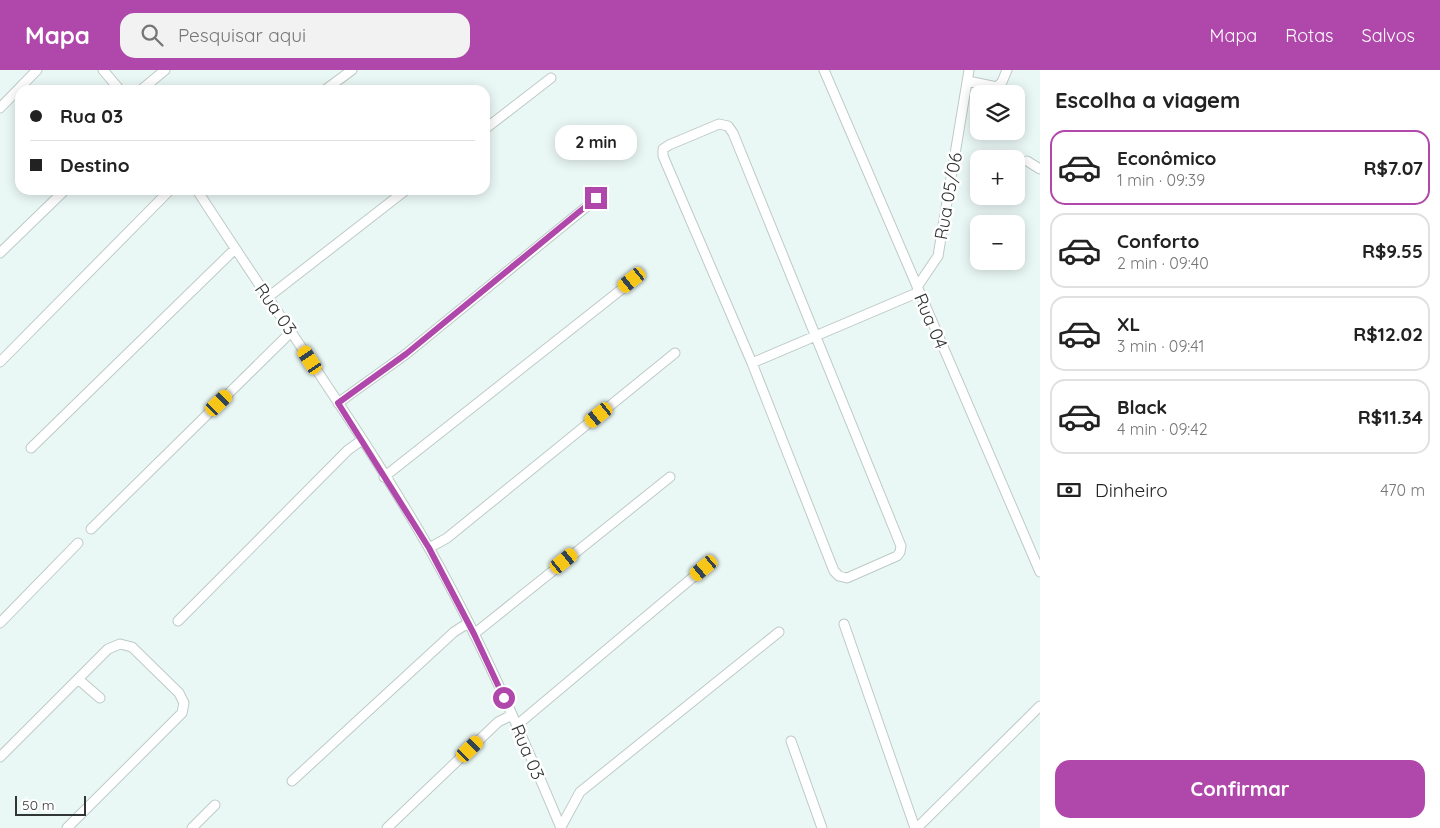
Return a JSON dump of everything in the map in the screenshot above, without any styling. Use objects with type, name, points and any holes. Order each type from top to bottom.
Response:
[{"type":"street","points":[[22,85],[37,70]]},
{"type":"street","points":[[103,70],[116,85]]},
{"type":"street","points":[[148,85],[165,70]]},
{"type":"street","points":[[332,85],[352,70]]},
{"type":"street","name":"Rua 04","points":[[824,70],[1040,572]]},
{"type":"street","name":"Rua 05/06","points":[[918,290],[938,256],[969,70]]},
{"type":"street","points":[[968,81],[997,86],[1002,82],[1007,70]]},
{"type":"street","points":[[490,125],[551,78]]},
{"type":"street","points":[[0,108],[15,93]]},
{"type":"street","points":[[719,124],[728,126],[816,335],[901,546],[897,556],[847,578],[839,576],[834,571],[752,362],[663,156],[663,149],[719,124]]},
{"type":"street","points":[[1027,161],[1040,169]]},
{"type":"street","points":[[0,253],[60,195]]},
{"type":"street","points":[[0,362],[165,195]]},
{"type":"street","name":"Rua 03","points":[[201,195],[362,440],[429,548],[474,634],[512,714],[561,827]]},
{"type":"street","points":[[267,298],[400,195]]},
{"type":"street","points":[[338,403],[406,354],[596,198]]},
{"type":"street","points":[[30,448],[235,249]]},
{"type":"street","points":[[384,477],[632,280]]},
{"type":"street","points":[[752,362],[918,290]]},
{"type":"street","points":[[91,528],[292,332]]},
{"type":"street","points":[[429,548],[447,538],[675,353]]},
{"type":"street","points":[[178,621],[348,450],[362,440]]},
{"type":"street","points":[[474,634],[670,477]]},
{"type":"street","points":[[0,623],[78,544]]},
{"type":"street","points":[[517,725],[704,568]]},
{"type":"street","points":[[292,782],[454,632],[468,623]]},
{"type":"street","points":[[844,624],[916,828],[1040,706]]},
{"type":"street","points":[[561,827],[580,792],[780,632]]},
{"type":"street","points":[[0,757],[108,649],[120,644],[132,648],[179,693],[184,703],[182,713],[67,828]]},
{"type":"street","points":[[78,679],[100,698]]},
{"type":"street","points":[[387,828],[498,722],[512,714]]},
{"type":"street","points":[[791,742],[822,828]]},
{"type":"street","points":[[192,828],[215,805]]},
{"type":"route","points":[[504,698],[474,634],[429,548],[338,403],[406,354],[596,198]]}]
